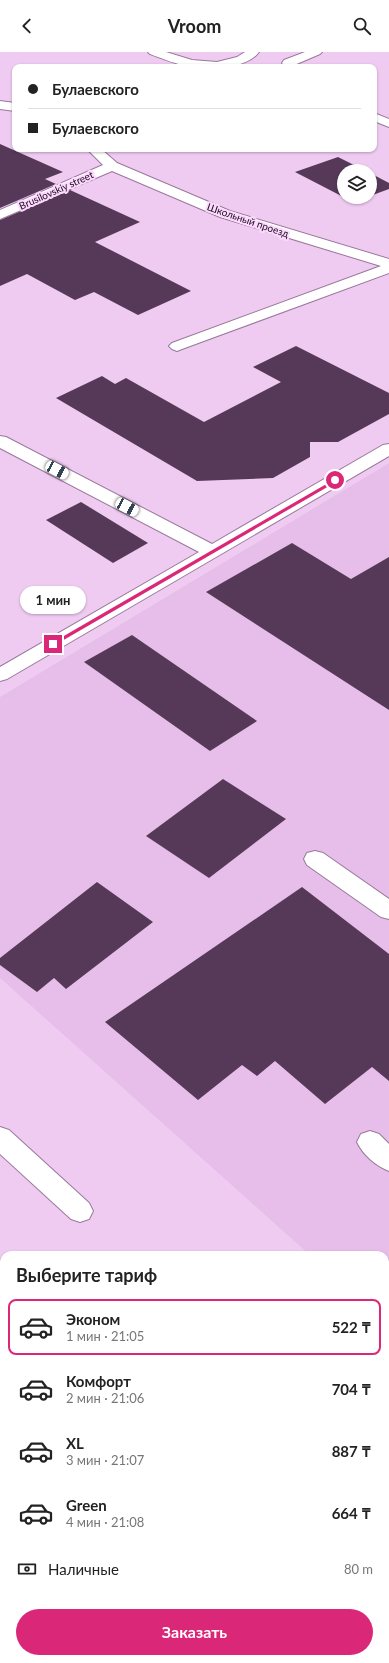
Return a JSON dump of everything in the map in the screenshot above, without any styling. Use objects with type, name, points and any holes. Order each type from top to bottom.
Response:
[{"type":"street","points":[[154,52],[194,64]]},
{"type":"street","points":[[229,64],[237,62],[253,52]]},
{"type":"street","points":[[288,63],[316,52]]},
{"type":"street","points":[[0,105],[12,107]]},
{"type":"street","points":[[377,114],[389,108]]},
{"type":"street","points":[[377,117],[389,123]]},
{"type":"street","name":"Школьный проезд","points":[[96,152],[112,166],[225,214],[389,264]]},
{"type":"street","name":"Brusilovskiy street","points":[[0,215],[112,166]]},
{"type":"street","points":[[177,346],[389,268]]},
{"type":"street","points":[[0,441],[212,551]]},
{"type":"street","points":[[0,675],[389,449]]},
{"type":"street","points":[[315,859],[389,911]]},
{"type":"street","points":[[0,1138],[80,1211]]},
{"type":"street","points":[[370,1142],[389,1160]]},
{"type":"shaded area","points":[[389,463],[389,1251],[306,1251],[0,978],[0,697]]},
{"type":"building","points":[[0,144],[12,149],[12,152],[18,152],[63,172],[45,179],[56,184],[0,208]]},
{"type":"building","points":[[338,157],[352,164],[337,164],[337,194],[295,172]]},
{"type":"building","points":[[377,177],[389,183],[389,189],[377,193]]},
{"type":"building","points":[[70,190],[140,222],[95,242],[191,291],[138,315],[94,292],[75,300],[27,274],[0,286],[0,220]]},
{"type":"building","points":[[296,346],[389,393],[389,414],[338,442],[310,442],[310,457],[273,478],[197,481],[56,398],[102,376],[115,384],[126,378],[204,422],[281,382],[253,367]]},
{"type":"building","points":[[81,502],[148,543],[113,563],[46,520]]},
{"type":"building","points":[[292,543],[351,579],[389,557],[389,710],[206,592]]},
{"type":"building","points":[[132,635],[257,721],[210,751],[84,662]]},
{"type":"building","points":[[223,779],[286,819],[209,878],[146,836]]},
{"type":"building","points":[[97,882],[153,922],[66,989],[54,978],[37,992],[0,965],[0,958]]},
{"type":"building","points":[[302,887],[389,954],[389,1081],[372,1067],[325,1104],[275,1061],[257,1076],[242,1065],[198,1100],[105,1022]]},
{"type":"route","points":[[53,644],[335,480]]}]
